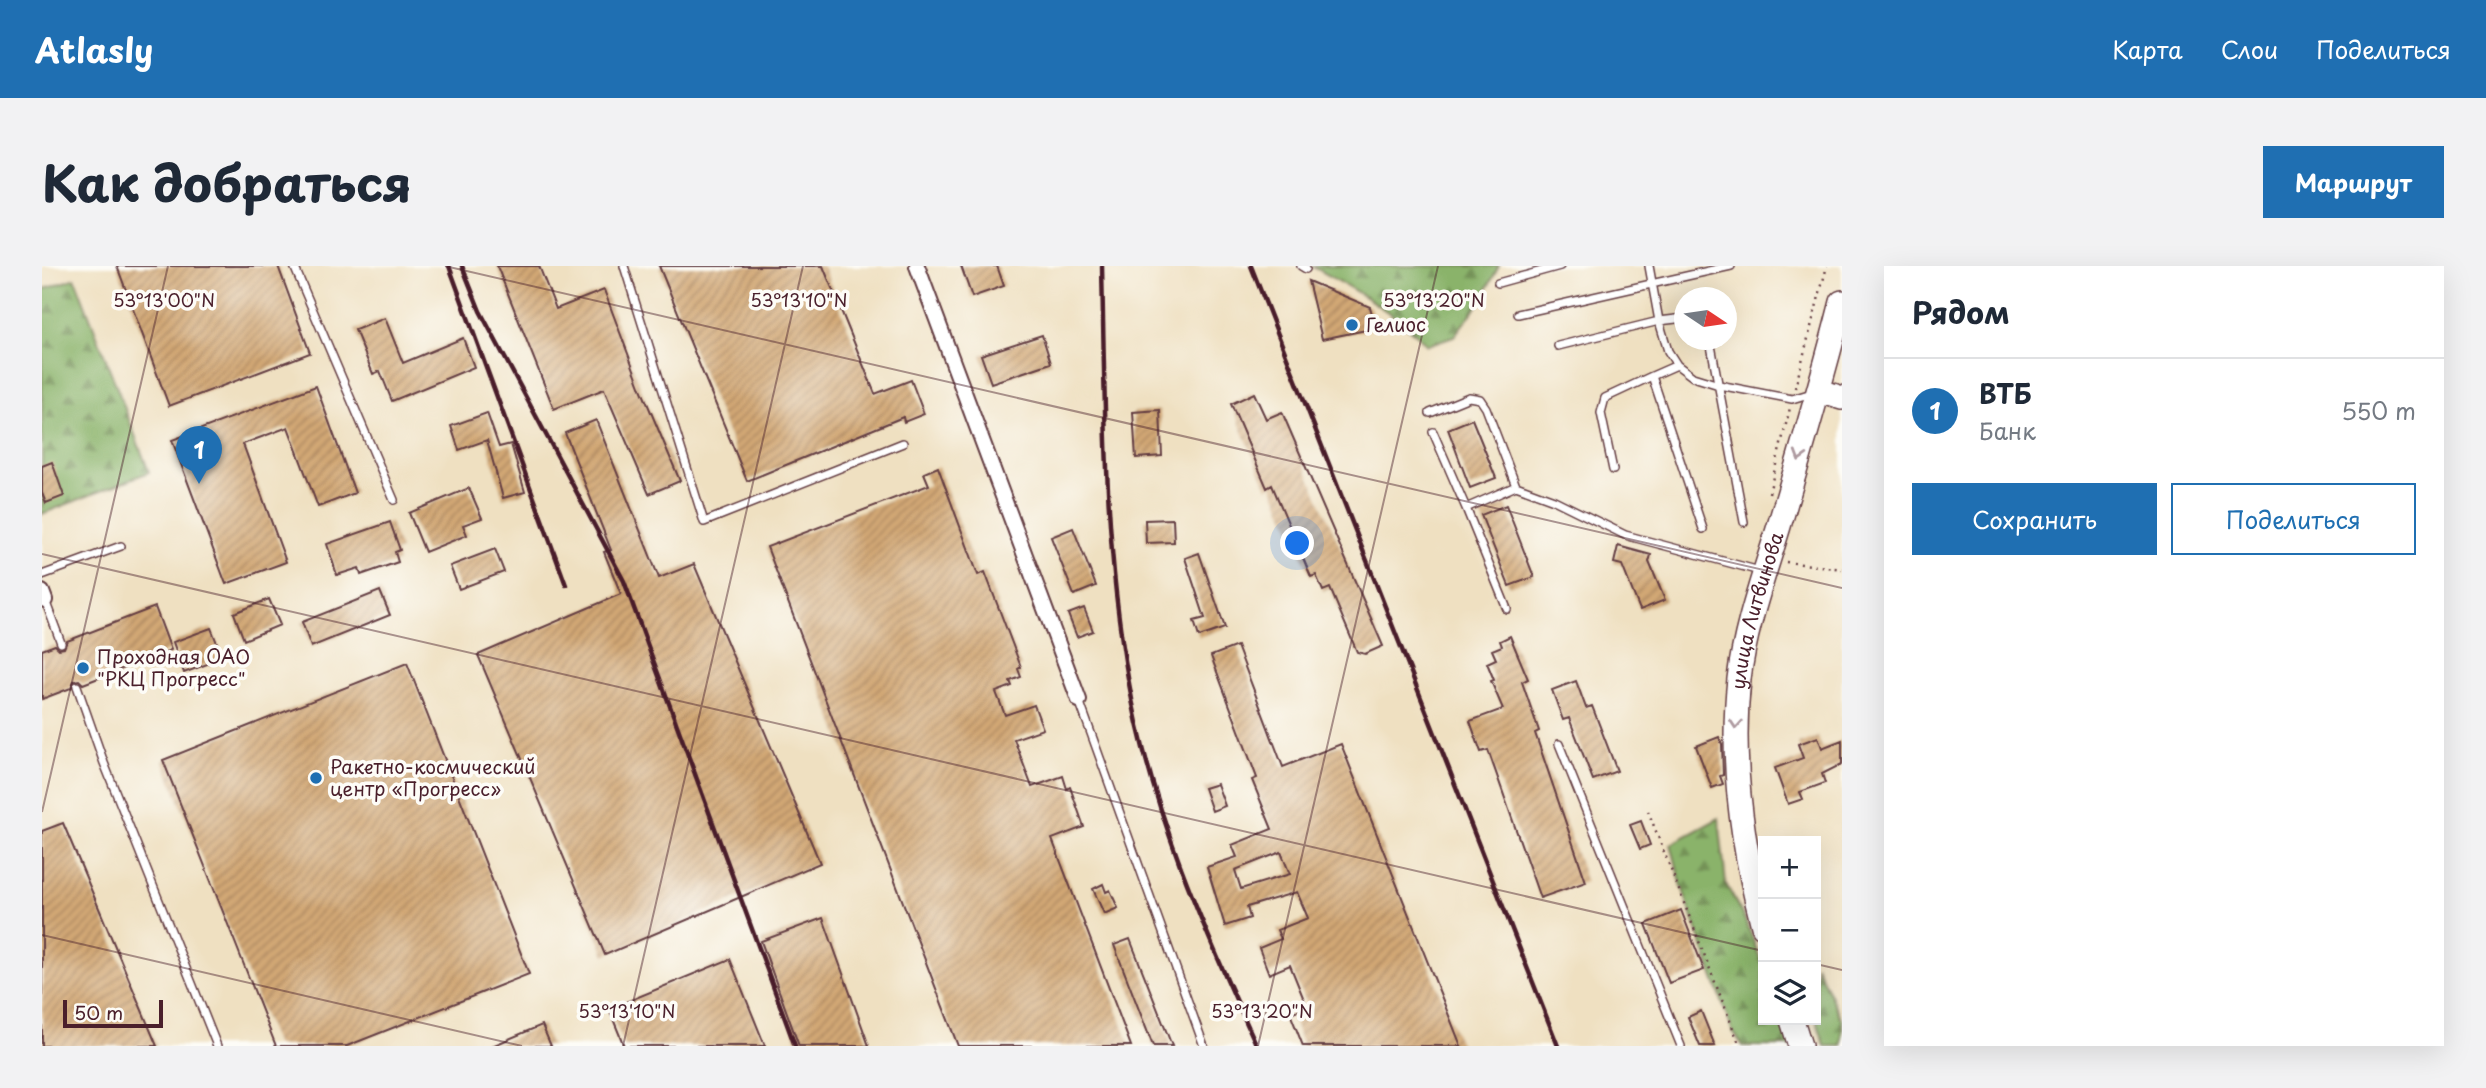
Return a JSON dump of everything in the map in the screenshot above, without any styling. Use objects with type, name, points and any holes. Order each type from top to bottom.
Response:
[{"type":"main road","name":"улица Литвинова","points":[[1758,904],[1737,788],[1735,734],[1739,678],[1744,646],[1764,572],[1820,391],[1842,302]]},
{"type":"main road","points":[[1820,391],[1842,398]]},
{"type":"main road","points":[[1794,1025],[1800,1046]]},
{"type":"street","points":[[917,266],[1079,700]]},
{"type":"lane","points":[[295,266],[394,500]]},
{"type":"lane","points":[[624,266],[704,522],[903,443]]},
{"type":"lane","points":[[1498,283],[1560,266]]},
{"type":"lane","points":[[1649,266],[1659,321],[1668,351],[1677,365],[1693,376],[1719,385],[1792,399],[1820,391]]},
{"type":"lane","points":[[1518,314],[1731,266]]},
{"type":"lane","points":[[1558,346],[1674,319]]},
{"type":"lane","points":[[1712,350],[1744,522]]},
{"type":"lane","points":[[1613,470],[1601,413],[1605,398],[1677,365]]},
{"type":"lane","points":[[1653,376],[1703,529]]},
{"type":"lane","points":[[1430,413],[1469,397],[1480,399],[1486,408],[1516,486]]},
{"type":"lane","points":[[1433,432],[1507,609]]},
{"type":"lane","points":[[1466,508],[1516,486],[1554,500],[1625,535],[1764,572]]},
{"type":"lane","points":[[42,575],[121,546]]},
{"type":"lane","points":[[43,598],[61,643]]},
{"type":"lane","points":[[77,686],[104,763],[217,1046]]},
{"type":"lane","points":[[1079,700],[1204,1046]]},
{"type":"lane","points":[[1559,744],[1681,1046]]},
{"type":"path","points":[[1648,811],[1740,1046]]},
{"type":"green space","points":[[1312,266],[1499,266],[1481,301],[1454,336],[1427,345],[1387,311]]},
{"type":"green space","points":[[75,278],[149,472],[42,514],[42,290]]},
{"type":"green space","points":[[1719,818],[1726,884],[1745,920],[1758,953],[1758,1025],[1786,1025],[1792,1046],[1743,1046],[1732,1030],[1682,887],[1671,844]]},
{"type":"green space","points":[[1821,976],[1842,1021],[1842,1046],[1825,1046],[1818,1025],[1821,1025]]},
{"type":"building","points":[[117,266],[278,266],[310,353],[169,406]]},
{"type":"building","points":[[497,266],[539,266],[556,309],[604,290],[680,481],[649,494],[604,389],[554,409]]},
{"type":"building","points":[[659,266],[823,266],[875,394],[911,380],[924,414],[904,422],[903,417],[747,481]]},
{"type":"building","points":[[961,266],[997,266],[1004,286],[972,297]]},
{"type":"building","points":[[1308,281],[1370,307],[1376,328],[1322,339]]},
{"type":"building","points":[[385,318],[403,363],[463,338],[474,367],[392,401],[380,371],[373,374],[355,330]]},
{"type":"building","points":[[1042,335],[1051,363],[991,383],[981,355]]},
{"type":"building","points":[[316,386],[355,493],[318,507],[288,427],[243,444],[286,562],[226,584],[172,440]]},
{"type":"building","points":[[1254,393],[1266,419],[1282,412],[1383,646],[1365,654],[1357,652],[1330,588],[1323,591],[1316,575],[1311,577],[1272,485],[1267,488],[1231,404]]},
{"type":"building","points":[[1160,410],[1162,456],[1136,458],[1133,412]]},
{"type":"building","points":[[487,413],[499,447],[511,444],[525,492],[503,498],[487,440],[459,450],[451,426]]},
{"type":"building","points":[[1472,419],[1496,478],[1470,488],[1448,429]]},
{"type":"building","points":[[596,420],[659,578],[694,564],[820,863],[605,955],[478,655],[621,594],[604,552],[611,550],[565,433]]},
{"type":"building","points":[[52,462],[64,496],[46,503],[42,493],[42,466]]},
{"type":"building","points":[[938,467],[978,575],[985,572],[1021,667],[1018,669],[1021,677],[1010,681],[1012,686],[996,692],[1005,715],[1034,705],[1043,729],[1014,739],[1032,787],[1063,776],[1067,789],[1070,787],[1084,827],[1052,839],[1131,1046],[958,1046],[767,547],[929,485],[924,473]]},
{"type":"building","points":[[469,488],[482,518],[463,525],[467,535],[425,552],[409,513]]},
{"type":"building","points":[[1506,505],[1534,577],[1509,586],[1481,515]]},
{"type":"building","points":[[1173,519],[1174,542],[1146,543],[1145,520]]},
{"type":"building","points":[[390,522],[400,550],[395,552],[398,562],[361,575],[359,568],[337,575],[327,544]]},
{"type":"building","points":[[1073,528],[1096,586],[1074,595],[1051,537]]},
{"type":"building","points":[[1618,546],[1651,555],[1649,562],[1665,600],[1640,610],[1622,565],[1614,563]]},
{"type":"building","points":[[495,549],[504,572],[459,589],[450,566]]},
{"type":"building","points":[[1199,553],[1225,628],[1199,637],[1194,621],[1205,618],[1185,558]]},
{"type":"building","points":[[380,591],[390,615],[311,647],[302,622]]},
{"type":"building","points":[[269,599],[280,625],[244,640],[234,613]]},
{"type":"building","name":"Проходная ОАО \"РКЦ Прогресс\"","points":[[155,607],[171,650],[83,684],[79,680],[74,681],[71,688],[42,699],[42,650],[55,645],[59,649],[64,648],[67,641]]},
{"type":"building","points":[[1084,608],[1093,631],[1077,637],[1068,614]]},
{"type":"building","points":[[211,628],[223,658],[184,673],[173,642]]},
{"type":"building","points":[[1510,636],[1528,679],[1522,682],[1539,731],[1535,733],[1586,882],[1540,898],[1488,750],[1481,752],[1470,721],[1503,709],[1491,681],[1494,680],[1487,663],[1496,659],[1492,650],[1502,646],[1500,641]]},
{"type":"building","points":[[1237,646],[1283,767],[1341,744],[1461,1046],[1303,1046],[1290,1013],[1307,1007],[1290,965],[1269,974],[1259,948],[1281,939],[1277,930],[1308,918],[1297,892],[1247,907],[1250,918],[1225,926],[1207,867],[1237,857],[1232,845],[1272,829],[1252,780],[1257,778],[1211,656]],"holes":[[[1281,852],[1290,874],[1241,889],[1235,870]]]},
{"type":"building","points":[[407,663],[529,974],[347,1046],[276,1046],[163,760]]},
{"type":"building","points":[[1576,681],[1586,708],[1592,706],[1617,771],[1593,780],[1569,718],[1563,720],[1552,690]]},
{"type":"building","points":[[1719,737],[1722,744],[1723,775],[1720,776],[1723,784],[1712,788],[1696,746]]},
{"type":"building","points":[[1818,737],[1822,748],[1842,740],[1842,764],[1822,774],[1825,783],[1800,792],[1803,799],[1788,804],[1775,768],[1803,758],[1798,744]]},
{"type":"building","points":[[1217,784],[1225,806],[1212,811],[1204,788]]},
{"type":"building","points":[[1641,821],[1650,845],[1640,849],[1630,825]]},
{"type":"building","points":[[63,823],[157,1046],[42,1046],[42,831]]},
{"type":"building","points":[[1103,884],[1106,892],[1110,890],[1118,908],[1104,914],[1093,889]]},
{"type":"building","points":[[1681,910],[1704,970],[1669,983],[1646,924]]},
{"type":"building","points":[[823,918],[869,1046],[799,1046],[761,941]]},
{"type":"building","points":[[1130,939],[1172,1046],[1153,1046],[1114,945]]},
{"type":"building","points":[[730,959],[765,1046],[624,1046],[609,1009]]},
{"type":"building","points":[[1701,1011],[1715,1046],[1700,1046],[1688,1017]]},
{"type":"building","points":[[542,1025],[551,1046],[492,1046]]},
{"type":"railway","points":[[449,266],[566,585]]},
{"type":"railway","points":[[462,266],[480,311],[624,581],[795,1046]]},
{"type":"railway","points":[[1102,266],[1110,524],[1128,678],[1150,773],[1180,866],[1257,1046]]},
{"type":"railway","points":[[1251,266],[1558,1046]]},
{"type":"place","name":"Гелиос","points":[[1352,325]]},
{"type":"place","name":"ВТБ","points":[[199,484]]},
{"type":"place","name":"Проходная ОАО \"РКЦ Прогресс\"","points":[[83,668]]},
{"type":"place","name":"Ракетно-космический центр «Прогресс»","points":[[316,778]]}]
